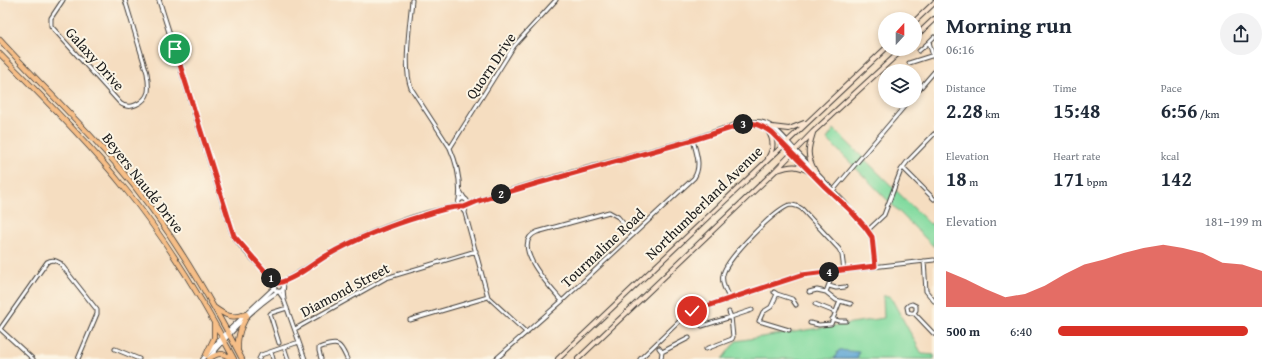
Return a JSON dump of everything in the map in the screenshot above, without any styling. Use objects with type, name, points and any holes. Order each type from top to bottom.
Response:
[{"type":"main road","points":[[922,14],[934,3]]},
{"type":"main road","points":[[922,30],[934,19]]},
{"type":"main road","name":"Beyers Naudé Drive","points":[[0,40],[75,119],[127,177],[190,264],[242,359]]},
{"type":"main road","name":"Beyers Naudé Drive","points":[[0,54],[84,142],[126,190],[162,237],[180,264],[214,323],[232,359]]},
{"type":"main road","name":"Northumberland Avenue","points":[[558,359],[808,120],[878,55]]},
{"type":"main road","name":"Northumberland Avenue","points":[[578,359],[775,171],[813,132],[894,56]]},
{"type":"main road","points":[[765,162],[773,145],[770,128],[794,128],[808,120]]},
{"type":"main road","points":[[813,132],[808,154],[813,171]]},
{"type":"main road","points":[[775,171],[792,166],[813,171]]},
{"type":"main road","points":[[214,307],[230,317],[246,315]]},
{"type":"main road","points":[[238,350],[238,335],[246,315]]},
{"type":"main road","points":[[207,358],[214,338],[214,323]]},
{"type":"main road","points":[[207,358],[223,354],[232,359]]},
{"type":"street","name":"Galaxy Drive","points":[[63,0],[50,18],[51,26],[120,103],[122,105],[129,106],[136,105],[146,95],[148,84],[147,73],[125,0]]},
{"type":"street","points":[[159,0],[232,232],[239,244],[270,277],[279,289],[296,329],[305,359]]},
{"type":"street","points":[[412,0],[408,82],[450,148],[457,170],[460,191],[459,204],[465,213],[488,297],[527,333]]},
{"type":"street","name":"Quorn Drive","points":[[450,148],[514,46],[556,0]]},
{"type":"street","points":[[922,49],[934,37]]},
{"type":"street","points":[[909,63],[933,56],[929,42]]},
{"type":"street","points":[[922,86],[934,72]]},
{"type":"street","points":[[832,192],[903,108]]},
{"type":"street","points":[[459,204],[466,206],[535,184],[693,140],[731,127],[752,122],[762,123],[770,128],[813,171],[868,230],[873,244],[875,266]]},
{"type":"street","points":[[868,230],[884,215],[903,168],[907,162],[934,134]]},
{"type":"street","name":"Tourmaline Road","points":[[496,359],[562,301],[696,174],[699,163],[693,140]]},
{"type":"street","points":[[903,168],[934,200]]},
{"type":"street","points":[[460,191],[465,199],[465,213]]},
{"type":"street","points":[[279,283],[292,277],[336,250],[370,234],[405,221],[449,208],[459,204],[465,199],[478,201]]},
{"type":"street","points":[[729,298],[722,281],[724,269],[745,243],[762,226],[782,210],[791,205],[795,205],[802,209],[836,245],[842,255],[844,270]]},
{"type":"street","points":[[562,301],[531,261],[527,242],[530,236],[537,232],[609,212],[618,217],[633,235]]},
{"type":"street","name":"Diamond Street","points":[[296,329],[386,278],[476,251]]},
{"type":"street","points":[[33,359],[0,329],[48,262],[53,260],[60,263],[97,310],[97,314],[78,359]]},
{"type":"street","points":[[640,359],[689,313],[729,298],[802,275],[934,260]]},
{"type":"street","points":[[924,261],[926,290],[934,301]]},
{"type":"street","points":[[826,292],[834,271]]},
{"type":"street","points":[[270,277],[282,284],[279,289]]},
{"type":"street","points":[[207,358],[228,333],[246,315],[292,277]]},
{"type":"street","points":[[279,283],[279,289]]},
{"type":"street","points":[[829,286],[836,288],[845,287]]},
{"type":"street","points":[[809,292],[817,290],[826,292],[840,301],[851,304]]},
{"type":"street","points":[[789,330],[759,321],[763,312],[771,306],[776,293],[792,298],[796,305]]},
{"type":"street","points":[[410,320],[488,297]]},
{"type":"street","points":[[810,322],[817,325],[831,323],[840,301]]},
{"type":"street","points":[[814,304],[835,312]]},
{"type":"street","points":[[279,343],[270,314],[287,308]]},
{"type":"street","points":[[702,326],[752,310]]},
{"type":"street","points":[[706,348],[732,340],[731,317],[729,312]]},
{"type":"street","points":[[914,312],[934,334]]},
{"type":"street","points":[[832,319],[846,321]]},
{"type":"street","points":[[662,352],[689,338]]},
{"type":"street","points":[[259,359],[261,355],[299,342]]},
{"type":"street","points":[[321,359],[319,351],[320,348],[323,346],[336,345],[339,346],[347,359]]},
{"type":"street","points":[[284,347],[288,359]]},
{"type":"street","points":[[659,348],[662,352],[661,359]]},
{"type":"street","points":[[115,349],[139,359]]},
{"type":"street","points":[[271,352],[273,359]]},
{"type":"green space","points":[[834,129],[930,224],[934,223],[934,247],[827,139]]},
{"type":"green space","points":[[883,296],[890,296],[922,354],[934,355],[934,359],[722,359],[736,341],[884,318]]},
{"type":"water","points":[[839,350],[859,352],[857,359],[834,359]]},
{"type":"route","points":[[175,49],[234,236],[270,277],[278,283],[292,277],[322,258],[354,241],[405,221],[449,208],[459,206],[464,207],[478,201],[693,140],[731,127],[752,122],[763,126],[772,133],[825,187],[845,205],[870,233],[872,237],[875,266],[802,275],[692,311]]}]
